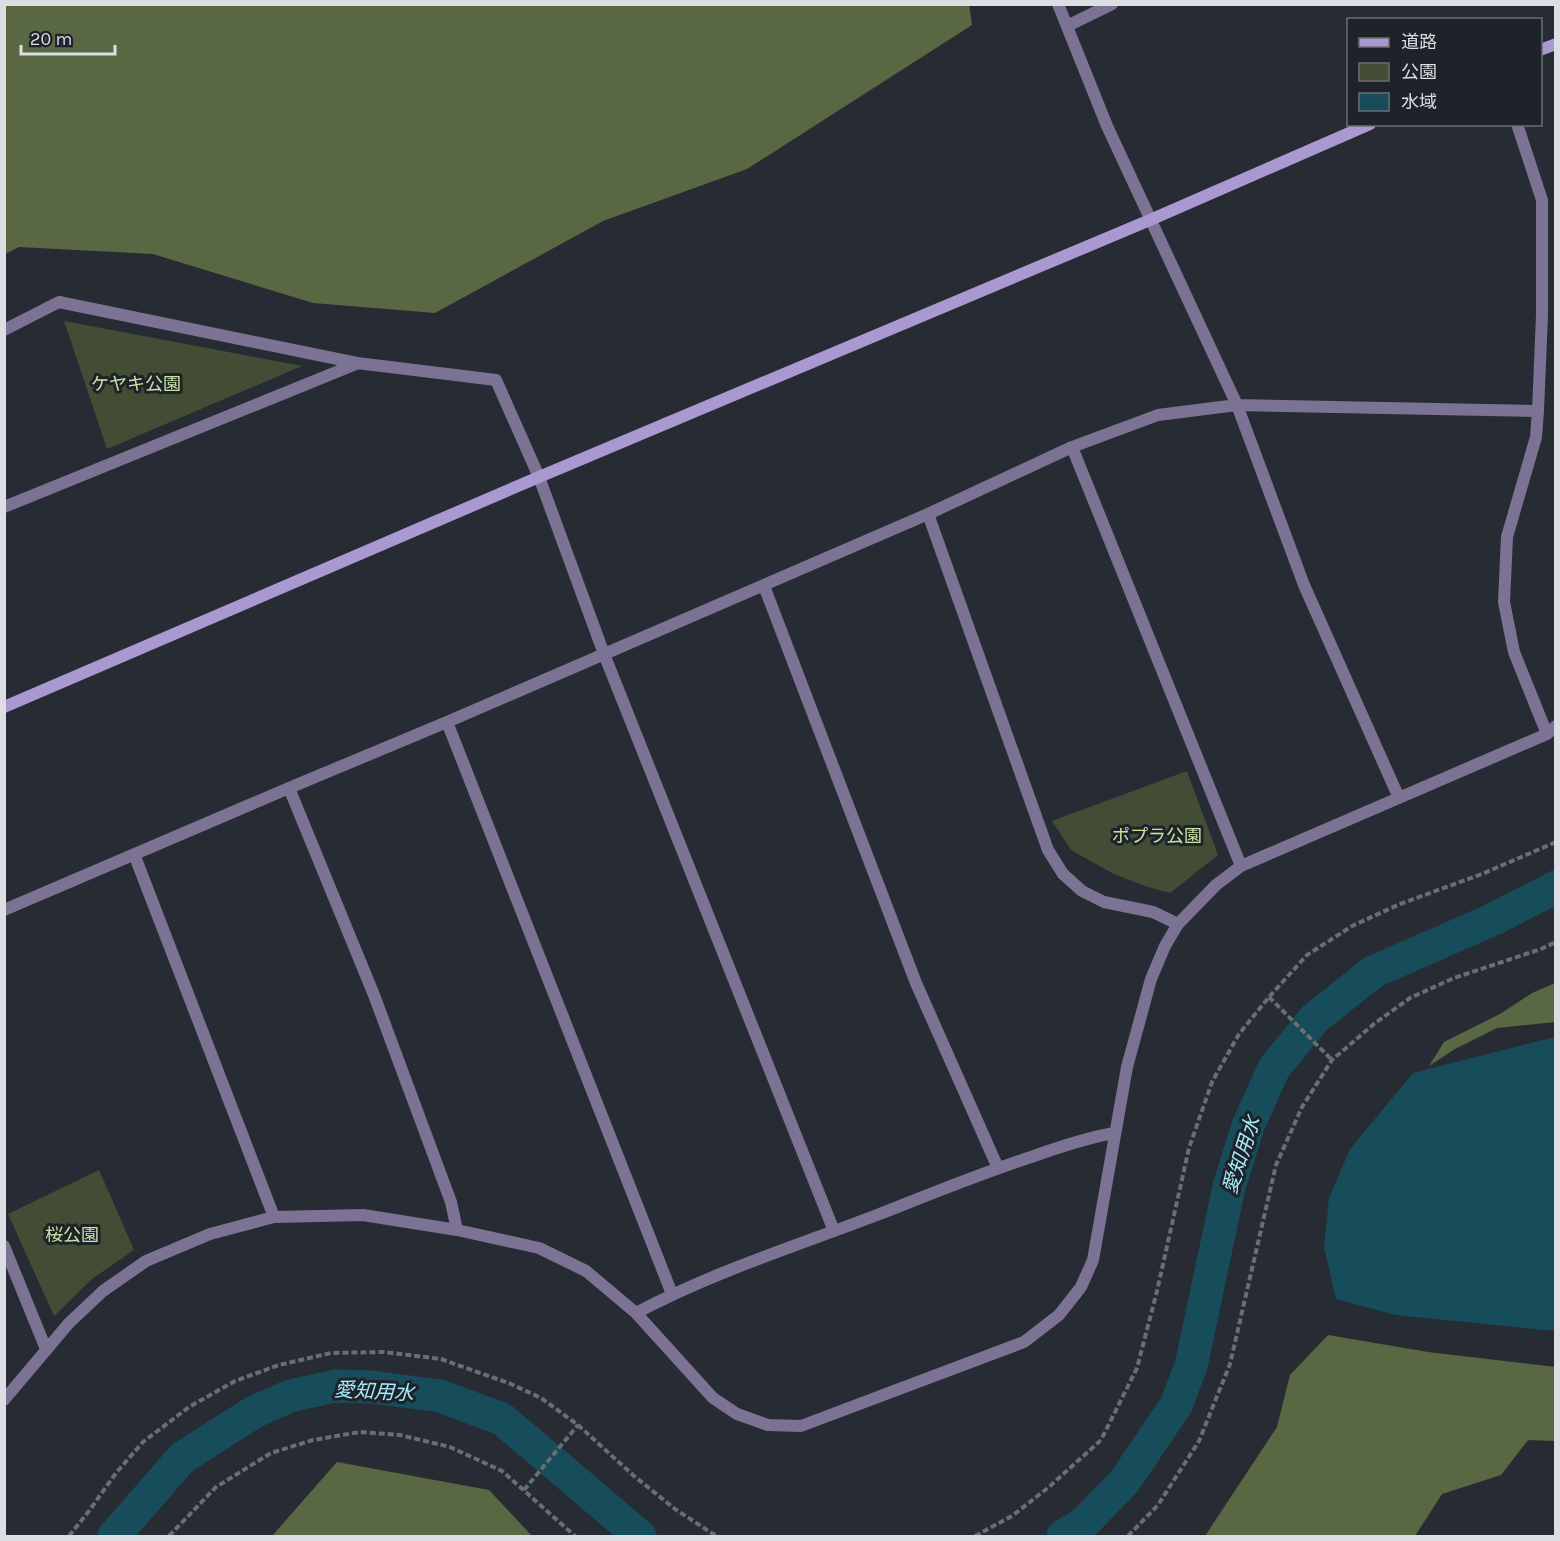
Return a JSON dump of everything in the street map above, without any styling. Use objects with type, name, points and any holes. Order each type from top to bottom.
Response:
[{"type":"street","points":[[1058,4],[1107,126],[1237,405],[1304,585],[1399,798]]},
{"type":"street","points":[[1067,26],[1112,4]]},
{"type":"street","points":[[4,707],[539,477],[1150,220],[1365,126]]},
{"type":"street","points":[[4,1400],[69,1323],[104,1291],[146,1261],[210,1234],[274,1217],[363,1215],[456,1230],[538,1248],[586,1271],[636,1313],[713,1398],[737,1414],[768,1425],[801,1426],[1013,1347],[1024,1342],[1059,1314],[1082,1287],[1093,1260],[1127,1067],[1151,979],[1165,946],[1178,924],[1216,885],[1241,866],[1551,730],[1514,652],[1504,602],[1507,537],[1536,437],[1542,315],[1542,200],[1518,126]]},
{"type":"street","points":[[4,330],[59,302],[357,363],[496,381],[539,477],[604,654],[834,1231]]},
{"type":"street","points":[[4,507],[357,363]]},
{"type":"street","points":[[4,910],[928,514],[1072,447],[1158,415],[1237,405],[1538,411]]},
{"type":"street","points":[[1072,447],[1241,866]]},
{"type":"street","points":[[928,514],[1048,850],[1063,874],[1082,891],[1104,902],[1153,912],[1178,924]]},
{"type":"street","points":[[764,585],[916,983],[998,1168]]},
{"type":"street","points":[[447,722],[672,1294]]},
{"type":"street","points":[[289,788],[374,995],[451,1202],[456,1230]]},
{"type":"street","points":[[134,854],[274,1217]]},
{"type":"street","points":[[636,1313],[672,1294],[780,1250],[998,1168],[1089,1137],[1114,1133]]},
{"type":"street","points":[[4,1246],[46,1349]]},
{"type":"path","points":[[975,1536],[1012,1516],[1049,1487],[1101,1440],[1137,1368],[1189,1148],[1212,1082],[1239,1034],[1269,997],[1307,955],[1352,926],[1400,904],[1482,874],[1556,842]]},
{"type":"path","points":[[1128,1536],[1158,1505],[1199,1441],[1230,1364],[1276,1165],[1302,1107],[1332,1060],[1375,1023],[1410,998],[1454,978],[1556,942]]},
{"type":"path","points":[[1269,997],[1332,1060]]},
{"type":"path","points":[[69,1536],[116,1473],[143,1442],[189,1407],[235,1381],[279,1365],[331,1353],[384,1352],[441,1359],[511,1384],[541,1398],[578,1425],[634,1476],[675,1509],[719,1536]]},
{"type":"path","points":[[524,1490],[578,1425]]},
{"type":"path","points":[[169,1536],[216,1487],[271,1453],[313,1440],[360,1431],[400,1435],[450,1447],[502,1471],[575,1536]]},
{"type":"green space","points":[[969,4],[972,25],[747,169],[603,221],[435,313],[313,303],[153,254],[19,247],[5,254],[5,5]]},
{"type":"green space","name":"ケヤキ公園","points":[[64,321],[302,366],[107,449]]},
{"type":"green space","name":"ポプラ公園","points":[[1187,771],[1218,855],[1170,893],[1112,873],[1071,850],[1052,821]]},
{"type":"green space","points":[[1555,983],[1555,1022],[1497,1028],[1455,1049],[1429,1066],[1444,1042],[1500,1014],[1532,993]]},
{"type":"green space","name":"桜公園","points":[[99,1170],[134,1250],[92,1279],[54,1316],[8,1214]]},
{"type":"green space","points":[[1328,1335],[1428,1352],[1555,1367],[1555,1441],[1528,1440],[1501,1475],[1442,1494],[1415,1536],[1205,1536],[1277,1427],[1290,1375]]},
{"type":"green space","points":[[337,1462],[489,1490],[532,1536],[272,1536]]},
{"type":"water","points":[[1555,1037],[1555,1331],[1396,1315],[1336,1299],[1324,1247],[1329,1198],[1350,1149],[1413,1073]]},
{"type":"waterway","name":"愛知用水","points":[[1063,1536],[1084,1523],[1124,1482],[1176,1405],[1191,1366],[1229,1187],[1248,1126],[1274,1068],[1314,1019],[1373,972],[1494,919],[1556,887]]},
{"type":"waterway","name":"愛知用水","points":[[114,1536],[182,1458],[254,1412],[290,1396],[335,1386],[372,1387],[440,1396],[502,1419],[640,1536]]}]
